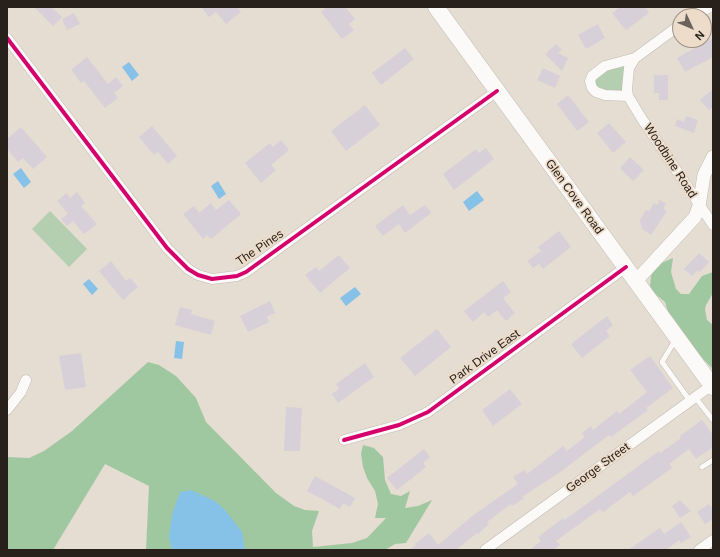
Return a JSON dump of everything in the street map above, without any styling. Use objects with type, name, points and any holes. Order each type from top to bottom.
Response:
[{"type":"main road","name":"Glen Cove Road","points":[[436,7],[712,386]]},
{"type":"street","points":[[635,58],[627,74],[628,96],[605,95],[596,92],[592,88],[590,82],[592,76],[604,66],[635,58],[672,31]]},
{"type":"street","name":"The Pines","points":[[7,38],[167,248],[188,269],[198,275],[212,279],[237,276],[246,272],[497,91]]},
{"type":"street","name":"Woodbine Road","points":[[628,96],[699,206],[713,225]]},
{"type":"street","points":[[636,281],[695,217],[699,206],[704,175],[713,157]]},
{"type":"street","name":"Park Drive East","points":[[344,440],[399,425],[428,412],[626,267]]},
{"type":"street","points":[[7,410],[21,392],[26,380]]},
{"type":"street","name":"George Street","points":[[485,550],[712,386]]},
{"type":"street","points":[[699,550],[713,540]]},
{"type":"lane","points":[[676,338],[662,362],[713,420]]},
{"type":"lane","points":[[702,467],[713,460]]},
{"type":"green space","points":[[635,58],[628,96],[596,91],[592,76]]},
{"type":"green space","points":[[50,211],[87,249],[69,267],[32,229]]},
{"type":"green space","points":[[673,258],[671,272],[676,289],[681,294],[689,294],[702,276],[713,272],[713,293],[705,309],[707,320],[713,325],[713,369],[700,356],[670,319],[665,302],[653,292],[650,286],[651,276],[657,265]]},
{"type":"green space","points":[[148,362],[159,365],[176,376],[196,398],[206,422],[276,493],[294,506],[305,510],[319,511],[312,531],[313,547],[352,543],[367,538],[386,518],[375,518],[378,504],[375,491],[367,478],[363,467],[361,454],[363,445],[374,448],[383,457],[385,480],[391,494],[401,496],[410,491],[405,508],[418,506],[432,500],[406,543],[395,544],[385,550],[146,550],[149,486],[105,464],[53,550],[7,550],[7,457],[29,458],[44,451],[72,431]]},
{"type":"water","points":[[129,62],[139,75],[132,81],[122,67]]},
{"type":"water","points":[[21,168],[31,182],[24,188],[13,174]]},
{"type":"water","points":[[218,181],[226,194],[219,199],[211,186]]},
{"type":"water","points":[[477,191],[484,200],[469,211],[463,202]]},
{"type":"water","points":[[89,279],[98,289],[92,295],[83,284]]},
{"type":"water","points":[[355,287],[361,294],[346,306],[340,298]]},
{"type":"water","points":[[176,341],[184,342],[182,359],[174,358]]},
{"type":"water","points":[[191,490],[215,501],[225,510],[242,532],[245,550],[172,550],[169,537],[172,515],[180,492]]},
{"type":"building","points":[[34,7],[52,7],[62,17],[53,26]]},
{"type":"building","points":[[201,7],[237,7],[241,12],[226,24],[216,12],[209,17]]},
{"type":"building","points":[[327,7],[345,7],[355,19],[349,24],[354,30],[342,39],[321,12]]},
{"type":"building","points":[[620,7],[645,7],[649,13],[626,30],[612,13]]},
{"type":"building","points":[[74,13],[80,24],[67,30],[62,19]]},
{"type":"building","points":[[598,24],[605,38],[586,49],[578,35]]},
{"type":"building","points":[[712,39],[713,57],[685,72],[677,58],[695,48],[712,48]]},
{"type":"building","points":[[556,44],[562,50],[558,53],[568,58],[562,71],[545,54]]},
{"type":"building","points":[[405,48],[414,59],[381,85],[372,73]]},
{"type":"building","points":[[87,57],[108,84],[116,77],[123,86],[114,93],[118,98],[105,108],[84,81],[81,83],[71,70]]},
{"type":"building","points":[[543,68],[560,76],[555,88],[537,80]]},
{"type":"building","points":[[654,75],[668,75],[668,100],[659,100],[659,93],[654,93]]},
{"type":"building","points":[[713,89],[713,107],[709,110],[700,100]]},
{"type":"building","points":[[568,95],[589,122],[577,131],[557,104]]},
{"type":"building","points":[[365,105],[380,125],[346,151],[331,131]]},
{"type":"building","points":[[686,116],[698,120],[694,133],[675,126],[677,119],[684,122]]},
{"type":"building","points":[[609,123],[626,142],[613,153],[597,133]]},
{"type":"building","points":[[152,126],[177,156],[168,164],[158,152],[154,155],[139,137]]},
{"type":"building","points":[[21,127],[47,157],[33,169],[23,158],[18,162],[7,149],[7,139]]},
{"type":"building","points":[[281,140],[289,150],[271,165],[276,170],[261,183],[245,163],[270,143],[273,147]]},
{"type":"building","points":[[486,148],[494,159],[454,190],[443,174],[476,149],[479,153]]},
{"type":"building","points":[[630,157],[644,170],[633,181],[620,168]]},
{"type":"building","points":[[77,192],[85,203],[81,206],[97,224],[84,234],[73,221],[67,226],[61,219],[68,214],[57,201],[67,193],[70,198]]},
{"type":"building","points":[[229,200],[241,214],[211,239],[207,235],[203,239],[183,214],[194,206],[199,213],[211,203],[216,210]]},
{"type":"building","points":[[660,200],[666,204],[663,209],[667,211],[651,235],[642,229],[640,220],[646,210],[649,211],[654,203],[657,205]]},
{"type":"building","points":[[403,205],[410,215],[425,205],[431,213],[405,233],[399,224],[383,236],[375,226]]},
{"type":"building","points":[[559,231],[571,247],[543,269],[539,264],[533,268],[527,261],[541,251],[538,247]]},
{"type":"building","points":[[699,253],[709,262],[700,272],[698,270],[692,276],[684,269]]},
{"type":"building","points":[[339,255],[350,268],[320,293],[305,275],[316,267],[319,271]]},
{"type":"building","points":[[111,261],[126,281],[130,278],[138,287],[123,300],[99,271]]},
{"type":"building","points":[[503,281],[511,292],[503,298],[515,313],[506,321],[497,310],[488,317],[484,312],[473,322],[464,311]]},
{"type":"building","points":[[270,301],[275,313],[267,317],[269,322],[248,332],[240,316]]},
{"type":"building","points":[[180,307],[192,310],[191,314],[215,321],[211,335],[175,325]]},
{"type":"building","points":[[607,316],[613,325],[606,331],[610,336],[582,358],[571,344]]},
{"type":"building","points":[[437,329],[451,347],[415,376],[400,358]]},
{"type":"building","points":[[81,353],[86,387],[65,390],[59,356]]},
{"type":"building","points":[[650,356],[673,388],[646,408],[648,410],[611,437],[609,435],[559,473],[523,496],[524,498],[512,506],[511,504],[487,522],[489,524],[478,534],[477,533],[456,550],[410,550],[429,533],[438,545],[472,516],[518,484],[513,477],[524,470],[527,474],[563,446],[567,451],[585,437],[582,433],[591,426],[593,430],[617,411],[619,414],[647,392],[630,370]]},
{"type":"building","points":[[365,363],[374,377],[338,403],[332,394],[339,389],[336,384]]},
{"type":"building","points":[[510,389],[522,404],[493,426],[482,410]]},
{"type":"building","points":[[286,407],[302,408],[300,451],[284,451]]},
{"type":"building","points":[[702,420],[713,435],[713,447],[696,459],[689,449],[669,464],[672,468],[633,496],[630,492],[603,512],[600,509],[556,541],[560,545],[553,550],[530,550],[541,541],[538,537],[563,518],[564,520],[577,511],[659,451],[660,453]]},
{"type":"building","points":[[424,449],[430,457],[423,463],[426,467],[397,490],[387,478]]},
{"type":"building","points":[[315,476],[355,498],[350,507],[343,503],[340,509],[307,491]]},
{"type":"building","points":[[680,500],[691,511],[680,518],[672,506]]},
{"type":"building","points":[[709,504],[713,509],[713,519],[705,524],[697,512]]},
{"type":"building","points":[[681,522],[691,537],[681,543],[679,540],[666,550],[628,550],[660,528],[664,534]]},
{"type":"cycle path","points":[[7,38],[167,248],[188,269],[198,275],[212,279],[237,276],[246,272],[497,91]]},
{"type":"cycle path","points":[[344,440],[399,425],[428,412],[626,267]]}]
